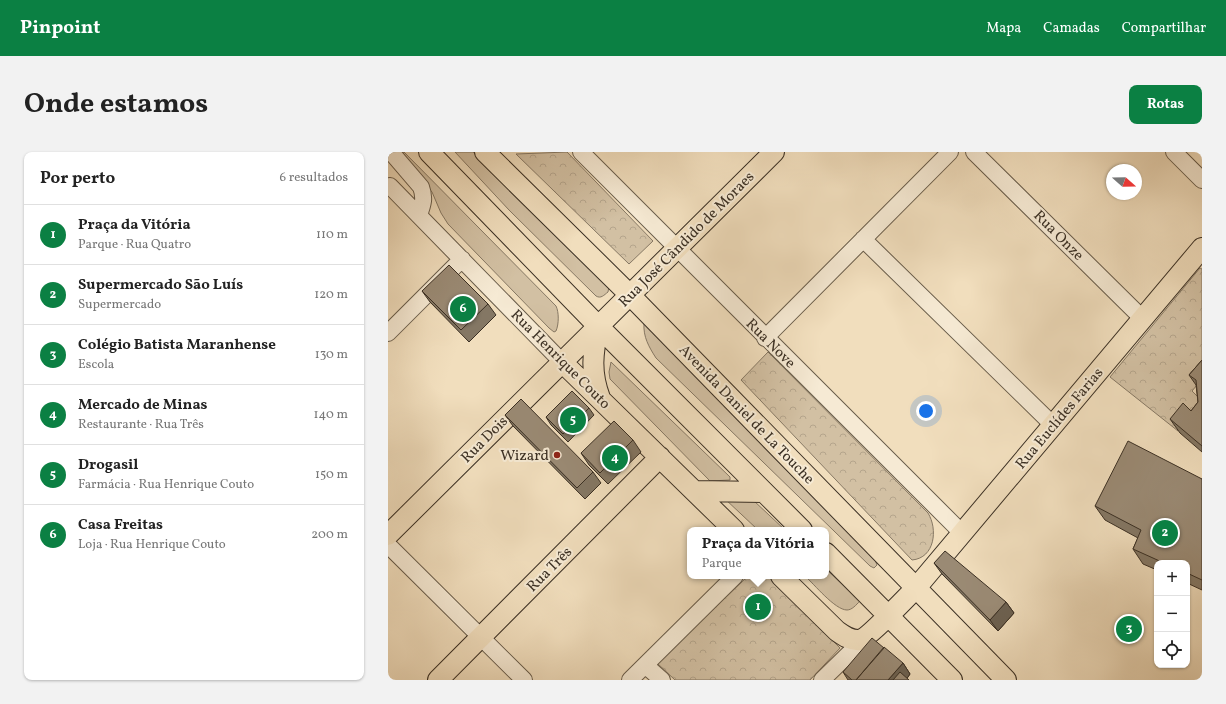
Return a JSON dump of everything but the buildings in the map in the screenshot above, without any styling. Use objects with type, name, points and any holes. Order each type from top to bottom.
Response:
[{"type":"main road","points":[[429,152],[598,326],[799,527]]},
{"type":"main road","name":"Avenida Daniel de La Touche","points":[[485,152],[630,295],[1006,680]]},
{"type":"main road","name":"Rua José Cândido de Moraes","points":[[598,326],[774,152]]},
{"type":"main road","name":"Rua Euclídes Farias","points":[[916,588],[1202,248]]},
{"type":"main road","points":[[598,326],[592,366],[594,381],[600,398]]},
{"type":"main road","name":"Rua Dois","points":[[388,535],[598,326]]},
{"type":"main road","name":"Rua Henrique Couto","points":[[562,362],[731,527]]},
{"type":"main road","name":"Rua Três","points":[[438,680],[660,457]]},
{"type":"main road","points":[[695,491],[764,492]]},
{"type":"main road","points":[[829,556],[952,680]]},
{"type":"main road","points":[[889,615],[896,601],[897,594],[897,576],[894,565]]},
{"type":"main road","points":[[784,579],[837,631],[854,640],[862,640],[916,588]]},
{"type":"street","points":[[391,152],[421,187],[424,193],[424,200],[419,215]]},
{"type":"street","name":"Rua Nove","points":[[581,152],[962,534]]},
{"type":"street","points":[[765,338],[950,152]]},
{"type":"street","name":"Rua Onze","points":[[974,152],[1143,319]]},
{"type":"street","points":[[1174,152],[1202,180]]},
{"type":"street","name":"Rua Henrique Couto","points":[[390,186],[562,362]]},
{"type":"street","points":[[863,239],[1053,425]]},
{"type":"street","points":[[388,333],[462,259]]},
{"type":"street","points":[[388,545],[524,680]]},
{"type":"street","points":[[630,680],[732,579]]},
{"type":"street","points":[[822,680],[862,640]]},
{"type":"street","points":[[645,665],[662,680]]},
{"type":"green space","points":[[404,152],[556,306],[558,311],[558,325],[556,331],[554,332],[549,328],[448,224],[441,213],[432,192],[401,156]]},
{"type":"green space","points":[[455,152],[473,152],[609,286],[608,292],[601,297],[596,296],[509,210]]},
{"type":"green space","points":[[567,152],[653,241],[629,264],[516,154]]},
{"type":"green space","points":[[1200,268],[1202,269],[1202,379],[1192,391],[1202,401],[1178,431],[1110,377]]},
{"type":"green space","points":[[644,323],[875,560],[877,565],[874,568],[870,566],[656,358],[649,346]]},
{"type":"green space","points":[[768,352],[928,513],[933,527],[933,534],[930,548],[926,554],[920,558],[912,560],[741,380]]},
{"type":"green space","points":[[611,362],[730,477],[730,480],[710,481],[610,379],[609,372]]},
{"type":"green space","points":[[724,498],[753,500],[782,527],[755,527]]},
{"type":"green space","points":[[829,572],[860,601],[852,608],[847,610],[837,606],[808,579],[829,579]]},
{"type":"green space","points":[[745,579],[772,579],[840,648],[810,680],[675,680],[657,663]]},
{"type":"place","name":"Casa Freitas","points":[[463,309]]},
{"type":"place","name":"Drogasil","points":[[573,420]]},
{"type":"place","name":"Wizard","points":[[557,455]]},
{"type":"place","name":"Mercado de Minas","points":[[615,458]]},
{"type":"place","name":"Supermercado São Luís","points":[[1165,533]]},
{"type":"place","name":"Praça da Vitória","points":[[758,607]]},
{"type":"place","name":"Colégio Batista Maranhense","points":[[1129,629]]}]
